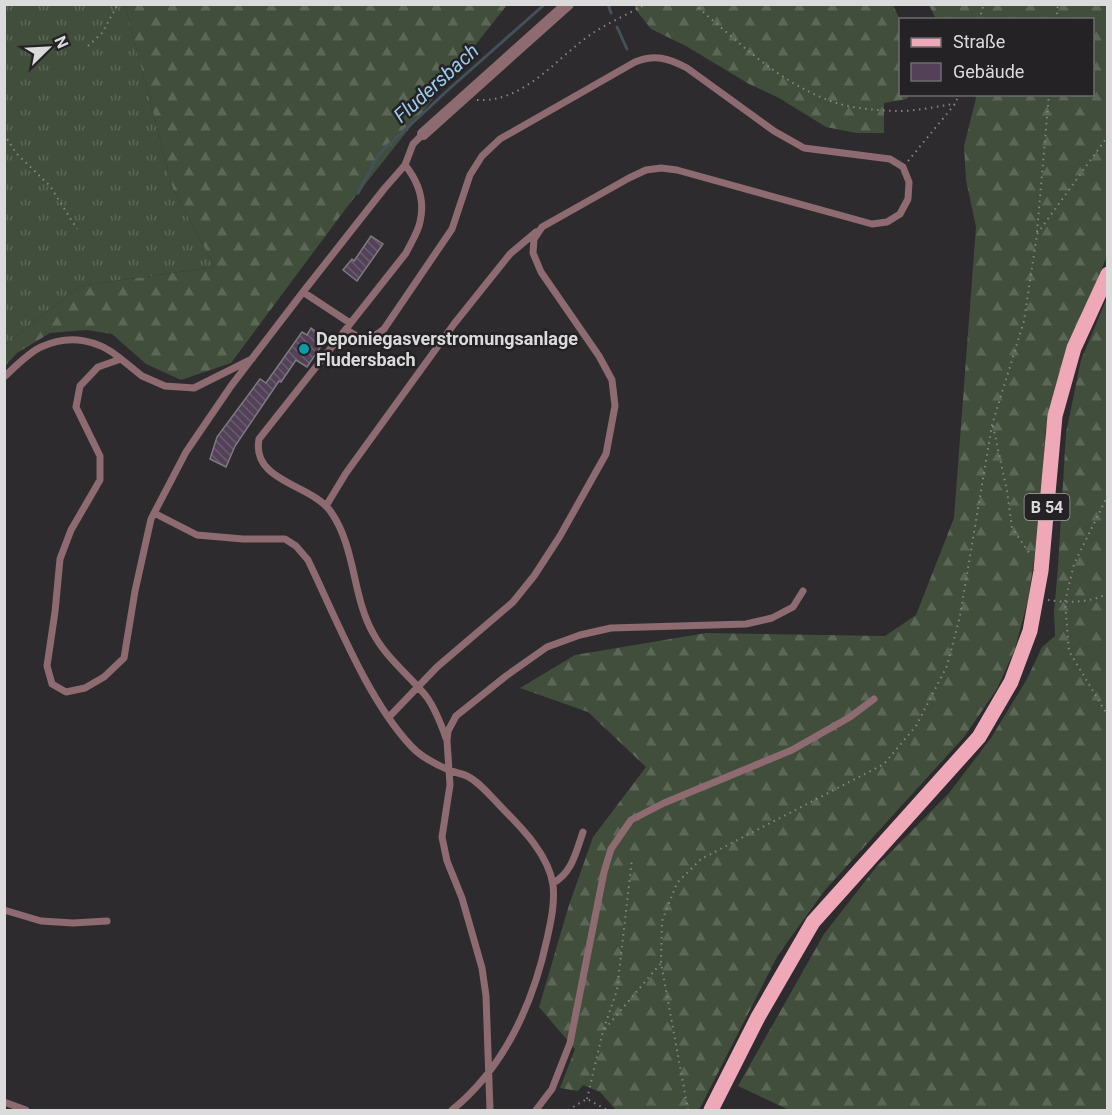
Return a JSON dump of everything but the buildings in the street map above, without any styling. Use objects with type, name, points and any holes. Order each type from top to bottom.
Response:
[{"type":"main road","name":"B 54","points":[[711,1110],[758,1017],[813,922],[979,737],[1011,682],[1030,631],[1037,597],[1055,416],[1074,348],[1107,274]]},
{"type":"street","points":[[423,134],[568,4]]},
{"type":"lane","points":[[303,292],[348,326],[357,338],[374,337],[384,329],[452,229],[470,175],[482,156],[500,139],[635,62],[648,57],[676,62],[687,68],[774,131],[804,148],[890,159],[905,164],[909,182],[908,199],[900,214],[887,222],[872,224],[677,170],[661,168],[646,170],[629,178],[542,227],[510,254],[346,473],[326,506]]},
{"type":"lane","points":[[121,359],[98,367],[80,386],[76,407],[100,456],[100,480],[71,530],[60,559],[47,666],[52,684],[66,692],[85,688],[104,677],[124,658],[135,591],[154,513],[186,452],[303,292],[405,165],[413,144],[423,134]]},
{"type":"lane","points":[[405,165],[415,178],[421,194],[420,222],[406,252],[259,439],[257,450],[259,459],[266,469],[320,500],[326,506],[339,526],[348,549],[366,618],[372,632],[382,649],[428,699],[447,739]]},
{"type":"lane","points":[[389,717],[417,685],[489,620],[513,602],[534,576],[560,536],[606,454],[615,406],[612,380],[600,356],[541,273],[533,253],[534,239],[542,227]]},
{"type":"lane","points":[[4,377],[39,347],[65,339],[88,341],[111,350],[142,376],[165,386],[194,388],[252,359]]},
{"type":"lane","points":[[154,513],[197,535],[243,539],[285,539],[296,546],[308,560],[356,660],[389,717],[412,748],[449,770],[468,776],[505,811],[534,844],[546,863],[553,884],[553,911],[533,988],[505,1050],[488,1074],[452,1110]]},
{"type":"lane","points":[[490,1110],[486,996],[482,968],[462,898],[447,861],[442,837],[448,800],[447,739],[448,731],[456,716],[470,703],[547,647],[580,635],[611,628],[746,624],[772,618],[793,607],[802,591]]},
{"type":"lane","points":[[536,1110],[552,1089],[570,1043],[604,872],[611,849],[631,820],[664,803],[792,750],[850,717],[874,699]]},
{"type":"lane","points":[[553,884],[563,878],[573,861],[583,832]]},
{"type":"lane","points":[[4,910],[41,921],[73,923],[107,921]]},
{"type":"lane","points":[[4,1102],[26,1110]]},
{"type":"path","points":[[88,46],[102,33],[118,4]]},
{"type":"path","points":[[460,100],[493,101],[526,86],[595,32],[646,4]]},
{"type":"path","points":[[694,4],[770,67],[802,88],[829,101],[874,109],[902,111],[955,104]]},
{"type":"path","points":[[905,164],[955,104],[958,96]]},
{"type":"path","points":[[688,1110],[661,963],[662,921],[677,883],[701,859],[884,764],[916,726],[947,666],[960,616],[992,425],[1024,321],[1037,234],[1049,96]]},
{"type":"path","points":[[4,134],[16,153],[50,186],[77,229]]},
{"type":"path","points":[[1037,234],[1107,136]]},
{"type":"path","points":[[992,425],[1007,491],[1012,528],[1030,554]]},
{"type":"path","points":[[1107,495],[1074,564],[1065,602],[1069,651],[1107,716]]},
{"type":"path","points":[[1037,597],[1065,602],[1100,598],[1107,593]]},
{"type":"path","points":[[568,1110],[587,1099],[603,1031],[617,990],[632,859]]},
{"type":"path","points":[[603,1031],[661,963]]},
{"type":"path","points":[[587,1099],[607,1110]]},
{"type":"green space","points":[[125,4],[507,5],[347,207],[231,363],[181,380],[146,364],[112,334],[86,330],[50,333],[17,353],[5,366],[5,345],[80,286],[215,267],[173,189]]},
{"type":"green space","points":[[5,5],[125,5],[173,189],[215,267],[80,286],[5,345]]},
{"type":"green space","points":[[635,5],[893,5],[899,18],[899,96],[908,96],[907,99],[884,103],[884,133],[856,133],[826,127],[779,98],[749,84],[686,46],[651,29],[636,10]]},
{"type":"green space","points":[[929,5],[1107,5],[1107,256],[1083,314],[1053,398],[1045,432],[1041,514],[1028,600],[1015,649],[997,689],[964,737],[825,890],[778,955],[699,1110],[616,1110],[600,1092],[583,1085],[578,1091],[560,1088],[575,1049],[539,1007],[569,905],[593,837],[646,767],[588,712],[520,688],[575,655],[706,633],[885,636],[916,615],[954,518],[976,227],[966,180],[964,146],[975,96],[1094,96],[1094,18],[936,18]]},
{"type":"green space","points":[[1107,298],[1107,1110],[789,1110],[738,1086],[824,934],[877,866],[949,793],[991,738],[1027,679],[1042,647],[1055,636],[1054,612],[1066,433],[1081,360]]},
{"type":"waterway","name":"Fludersbach","points":[[358,193],[379,154],[545,4]]},
{"type":"waterway","points":[[608,4],[611,13]]},
{"type":"waterway","points":[[617,27],[627,49]]},
{"type":"place","name":"Deponiegasverstromungsanlage Fludersbach","points":[[304,349]]}]
